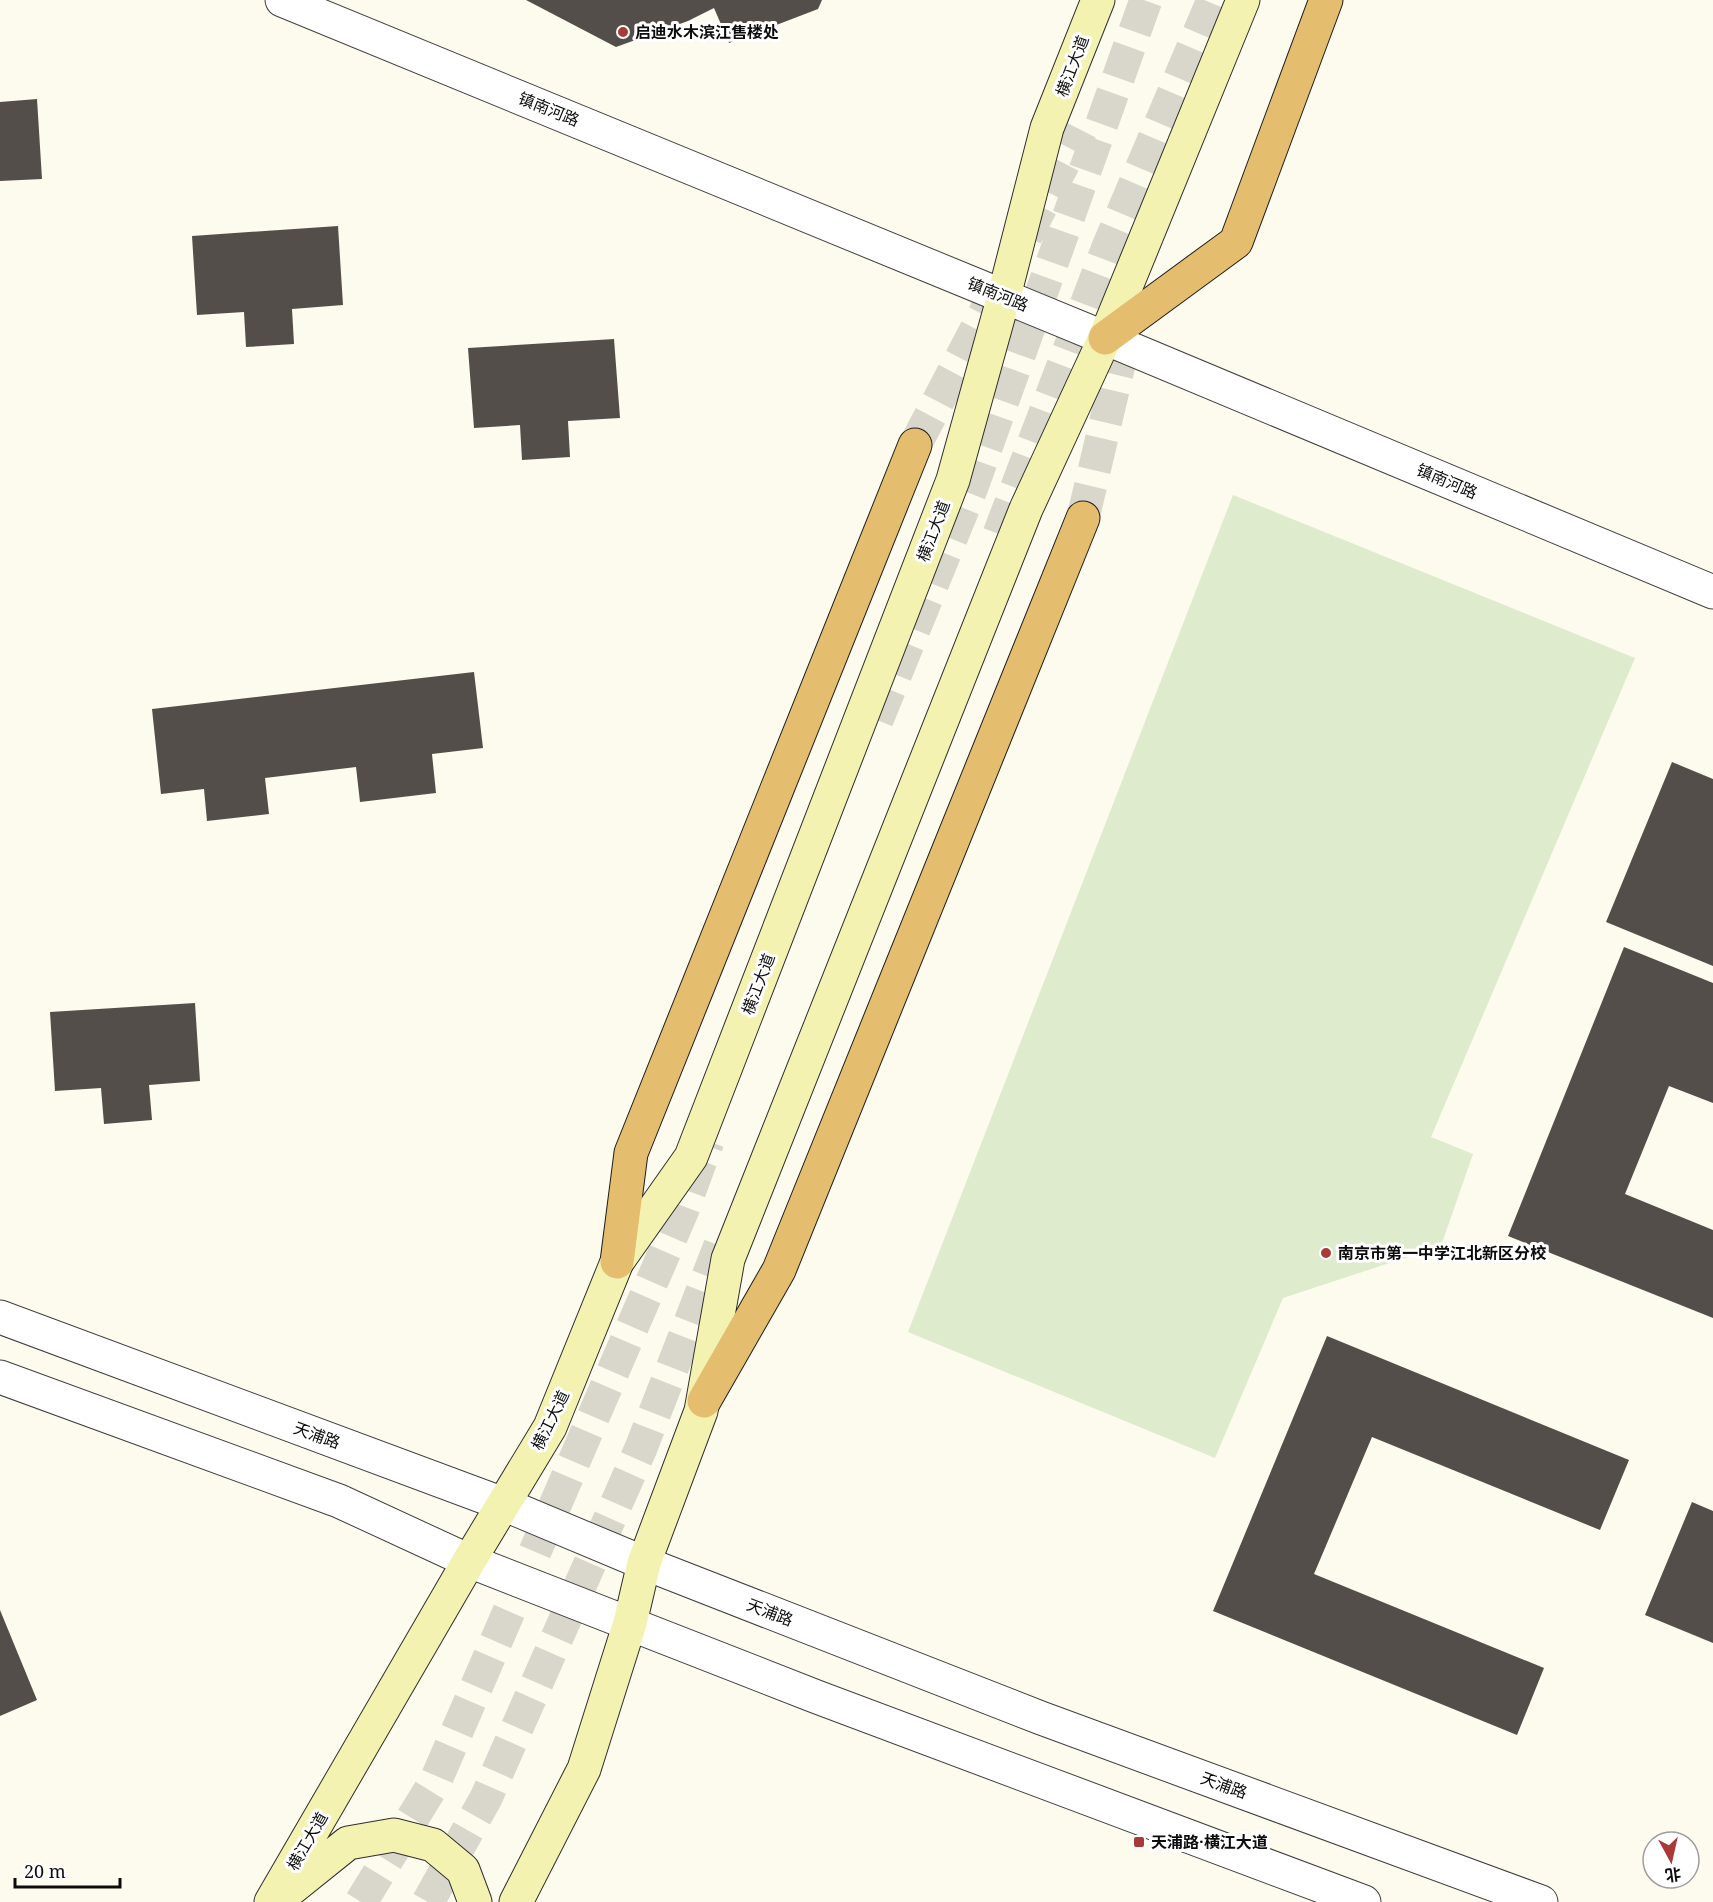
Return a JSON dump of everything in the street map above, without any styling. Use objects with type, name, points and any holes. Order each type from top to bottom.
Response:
[{"type":"highway","points":[[1105,338],[1236,242],[1326,0]]},
{"type":"highway","points":[[617,1262],[631,1152],[915,445]]},
{"type":"highway","points":[[704,1401],[779,1270],[1083,518]]},
{"type":"main road","name":"横江大道","points":[[272,1902],[469,1561],[550,1426],[617,1262],[691,1157],[953,480],[1004,296],[1047,128],[1098,0]]},
{"type":"main road","points":[[516,1902],[584,1769],[630,1623],[644,1563],[704,1401],[728,1259],[1026,509],[1105,338],[1243,0]]},
{"type":"main road","points":[[272,1902],[348,1843],[394,1835],[433,1845],[463,1870],[475,1902]]},
{"type":"street","name":"镇南河路","points":[[282,0],[1004,296],[1713,592]]},
{"type":"street","name":"天浦路","points":[[0,1317],[503,1504],[644,1563],[1041,1718],[1541,1902]]},
{"type":"street","points":[[0,1377],[339,1501],[469,1561],[817,1697],[1364,1902]]},
{"type":"green space","points":[[1233,495],[1635,658],[1431,1137],[1473,1154],[1441,1246],[1283,1298],[1215,1458],[908,1332]]},
{"type":"building","name":"启迪水木滨江售楼处","points":[[526,0],[822,0],[818,9],[729,43],[714,8],[688,21],[616,47]]},
{"type":"building","points":[[37,99],[42,179],[0,181],[0,102]]},
{"type":"building","points":[[338,226],[343,305],[292,309],[294,344],[246,347],[244,312],[197,315],[192,236]]},
{"type":"building","points":[[614,339],[620,418],[568,421],[570,457],[522,460],[520,425],[474,428],[468,348]]},
{"type":"building","points":[[474,672],[483,748],[432,754],[436,793],[360,802],[356,767],[265,778],[269,814],[207,821],[204,789],[161,794],[152,709]]},
{"type":"building","points":[[1672,762],[1713,779],[1713,966],[1606,922]]},
{"type":"building","points":[[1624,947],[1713,983],[1713,1103],[1669,1086],[1625,1194],[1713,1230],[1713,1318],[1508,1236]]},
{"type":"building","points":[[195,1003],[200,1081],[149,1085],[152,1120],[104,1124],[101,1088],[55,1091],[50,1012]]},
{"type":"building","points":[[1327,1336],[1629,1460],[1600,1530],[1372,1437],[1314,1574],[1544,1668],[1517,1735],[1213,1611]]},
{"type":"building","points":[[1692,1502],[1713,1511],[1713,1643],[1645,1615]]},
{"type":"building","points":[[0,1610],[37,1700],[0,1716]]},
{"type":"tunnel","points":[[877,720],[972,487],[1146,0]]},
{"type":"tunnel","points":[[999,534],[1108,247],[1213,0]]},
{"type":"tunnel","points":[[1026,236],[1081,130]]},
{"type":"tunnel","points":[[915,445],[1000,284]]},
{"type":"tunnel","points":[[1083,518],[1130,318]]},
{"type":"tunnel","points":[[361,1902],[436,1780],[682,1212],[708,1141]]},
{"type":"tunnel","points":[[428,1902],[486,1798],[641,1448],[724,1235]]},
{"type":"place","name":"启迪水木滨江售楼处","points":[[623,32]]},
{"type":"place","name":"南京市第一中学江北新区分校","points":[[1326,1253]]},
{"type":"place","name":"天浦路·横江大道","points":[[1139,1842]]}]
